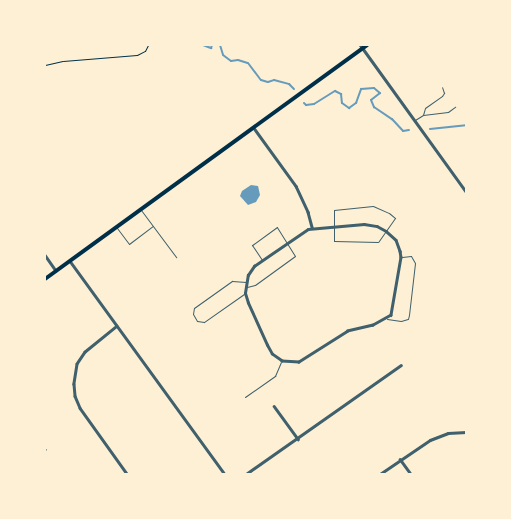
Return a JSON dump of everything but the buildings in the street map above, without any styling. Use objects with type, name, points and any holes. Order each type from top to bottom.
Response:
[{"type":"main road","points":[[45,279],[254,128],[361,47],[368,45]]},
{"type":"street","points":[[361,47],[466,192]]},
{"type":"street","points":[[254,128],[296,186],[308,212],[312,227]]},
{"type":"street","points":[[364,224],[377,226],[396,240],[401,257],[393,310],[387,318],[373,325],[348,331],[299,362],[282,361],[272,354],[266,345],[245,293],[248,275],[254,266],[262,260],[312,227],[332,226],[364,224]]},
{"type":"street","points":[[45,255],[56,271]]},
{"type":"street","points":[[70,261],[225,474]]},
{"type":"street","points":[[118,326],[94,342],[84,352],[77,364],[74,390],[80,408],[127,474]]},
{"type":"street","points":[[246,474],[401,365]]},
{"type":"street","points":[[274,406],[298,439]]},
{"type":"street","points":[[380,474],[436,437],[466,432]]},
{"type":"street","points":[[400,459],[411,474]]},
{"type":"lane","points":[[423,115],[425,108],[442,96],[444,93],[442,88]]},
{"type":"lane","points":[[415,120],[423,115],[437,115],[448,112],[456,107]]},
{"type":"lane","points":[[373,206],[396,218],[376,242],[334,240],[332,226],[333,213],[336,208],[373,206]]},
{"type":"lane","points":[[141,209],[176,257]]},
{"type":"lane","points":[[116,227],[128,244],[153,226]]},
{"type":"lane","points":[[246,287],[255,285],[296,256],[277,228],[252,245],[262,260]]},
{"type":"lane","points":[[387,318],[401,321],[408,319],[409,315],[415,263],[411,256],[401,257]]},
{"type":"lane","points":[[245,293],[204,322],[197,320],[193,314],[194,308],[232,281],[246,282]]},
{"type":"lane","points":[[245,397],[275,376],[282,361]]},
{"type":"path","points":[[45,65],[63,61],[138,55],[145,51],[148,45]]},
{"type":"water","points":[[251,185],[258,186],[260,195],[256,202],[248,205],[240,196],[242,191]]},
{"type":"waterway","points":[[203,45],[211,48],[212,45]]},
{"type":"waterway","points":[[220,45],[223,55],[231,61],[238,60],[248,63],[261,80],[268,82],[274,80],[289,84],[294,89]]},
{"type":"waterway","points":[[304,103],[306,105],[314,104],[335,91],[341,94],[342,103],[349,108],[356,103],[361,89],[374,88],[380,93],[371,100],[374,107],[392,119],[403,131],[409,130]]},
{"type":"waterway","points":[[430,129],[466,125]]}]
